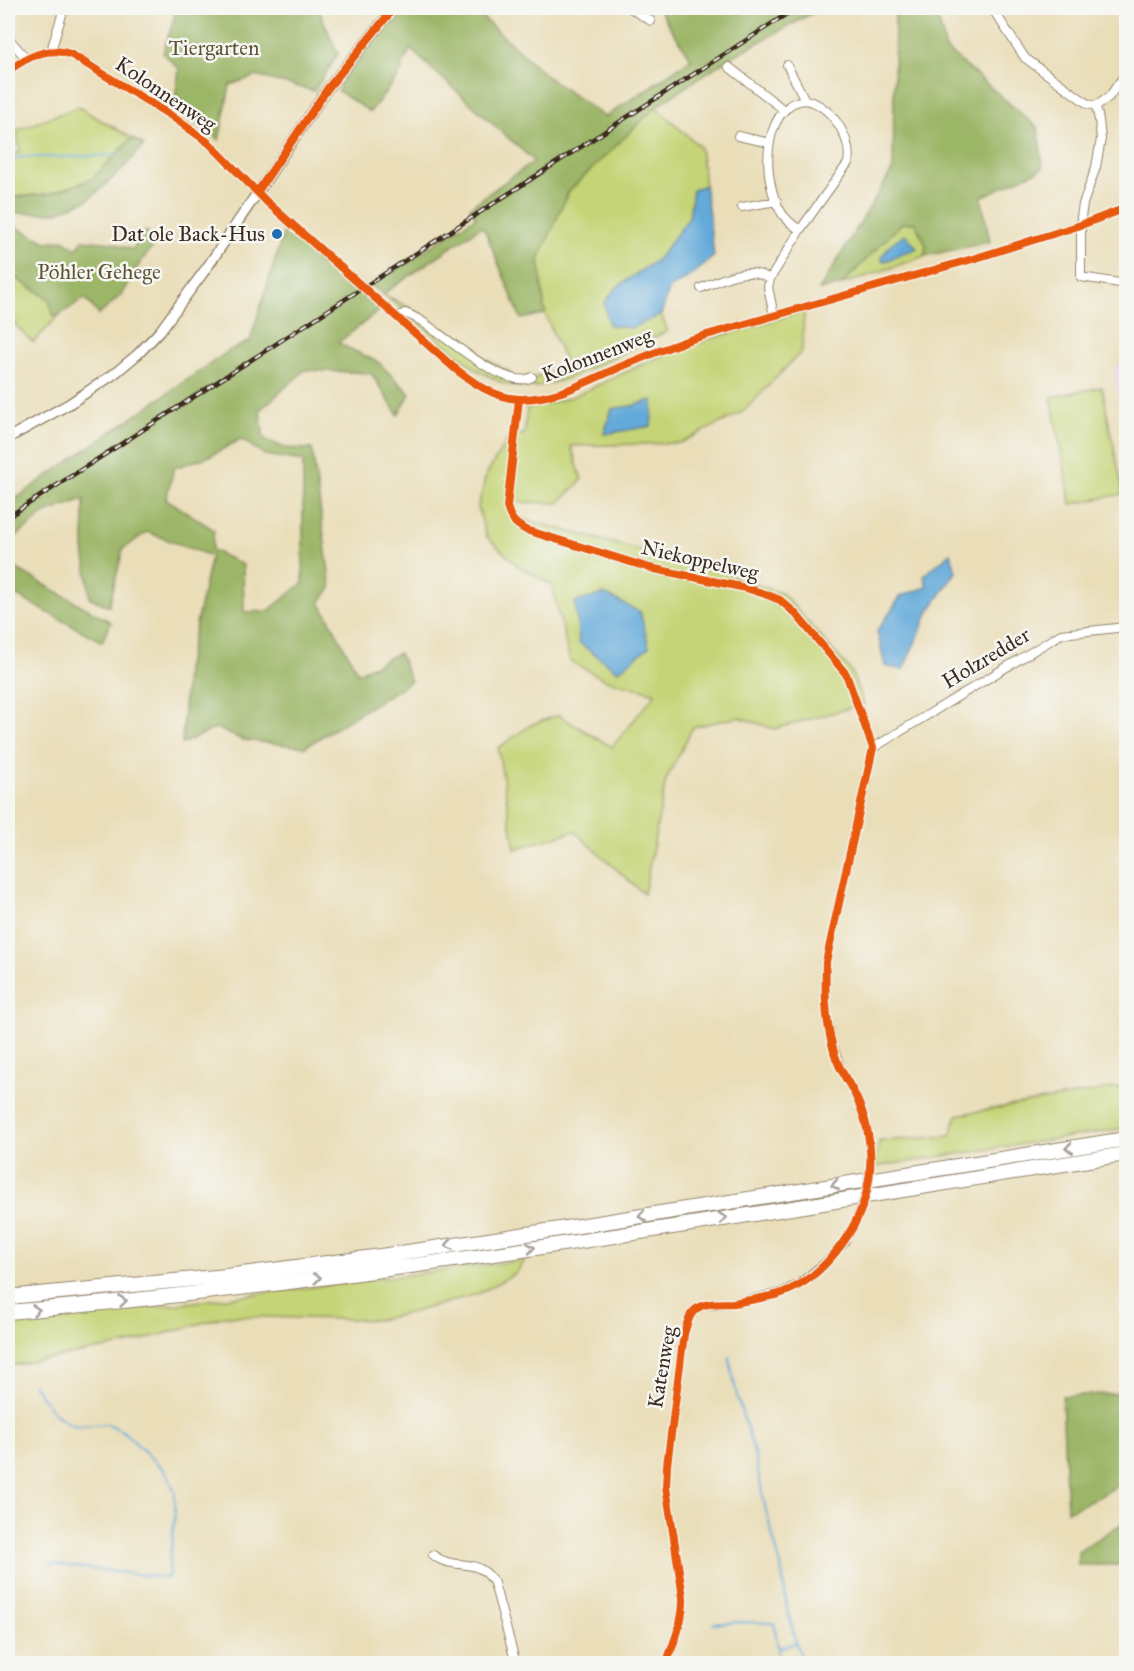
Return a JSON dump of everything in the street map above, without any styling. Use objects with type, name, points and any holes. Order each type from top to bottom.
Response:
[{"type":"highway","points":[[8,1297],[226,1276],[374,1257],[1126,1139]]},
{"type":"highway","points":[[8,1312],[197,1293],[408,1267],[1126,1154]]},
{"type":"street","points":[[8,70],[26,58],[51,51],[63,8]]},
{"type":"street","points":[[8,438],[69,404],[114,374],[160,332],[328,88],[394,8]]},
{"type":"street","points":[[630,8],[651,21]]},
{"type":"street","points":[[992,8],[1025,58],[1088,104],[1096,106],[1109,97],[1126,73]]},
{"type":"street","points":[[1123,8],[1126,13]]},
{"type":"street","points":[[8,39],[26,58]]},
{"type":"street","name":"Kolonnenweg","points":[[51,51],[61,50],[72,55],[170,115],[209,143],[267,202],[453,367],[485,390],[519,399],[547,396],[571,389],[658,350],[976,258],[1081,225],[1126,208]]},
{"type":"street","points":[[787,65],[805,100]]},
{"type":"street","points":[[729,67],[784,110]]},
{"type":"street","points":[[774,316],[768,287],[770,279],[848,163],[850,154],[845,135],[830,114],[820,105],[805,100],[789,105],[784,110],[774,129],[768,164],[769,177],[783,214],[801,230]]},
{"type":"street","points":[[1096,106],[1101,139],[1096,167],[1083,204],[1080,277],[1126,284]]},
{"type":"street","points":[[738,136],[770,143]]},
{"type":"street","points":[[742,207],[777,201]]},
{"type":"street","points":[[701,288],[736,274],[754,272],[770,279]]},
{"type":"street","name":"Kolonnenweg","points":[[398,317],[405,313],[418,319],[496,372],[519,380],[532,377]]},
{"type":"street","name":"Niekoppelweg","points":[[519,399],[507,507],[511,520],[526,530],[650,568],[746,588],[780,600],[795,613],[846,674],[873,748]]},
{"type":"street","name":"Holzredder","points":[[873,748],[1061,634],[1126,627]]},
{"type":"street","name":"Katenweg","points":[[666,1664],[677,1635],[683,1608],[666,1487],[684,1334],[689,1317],[694,1310],[705,1305],[734,1303],[780,1293],[799,1284],[825,1263],[844,1243],[857,1219],[867,1191],[870,1148],[867,1128],[857,1098],[842,1072],[835,1053],[826,1010],[826,962],[873,748]]},
{"type":"street","points":[[433,1555],[439,1560],[480,1568],[488,1573],[494,1584],[516,1664]]},
{"type":"shaded area","points":[[1126,361],[1126,441],[1114,367]]},
{"type":"green space","name":"Tiergarten","points":[[177,8],[318,8],[338,54],[314,91],[256,76],[230,85],[219,140],[174,107],[179,69],[163,53]]},
{"type":"green space","points":[[401,8],[472,8],[550,79],[605,117],[691,59],[658,8],[727,8],[741,14],[747,8],[822,8],[726,60],[656,107],[569,191],[539,259],[545,314],[521,319],[482,226],[383,294],[371,285],[476,217],[470,207],[534,161],[410,49],[399,75],[370,112],[338,91],[341,81]]},
{"type":"green space","points":[[895,8],[935,8],[946,49],[1038,128],[1043,168],[981,197],[990,242],[925,256],[926,245],[915,223],[902,223],[841,285],[819,290],[893,169]]},
{"type":"green space","points":[[78,107],[132,138],[92,179],[49,194],[8,197],[8,158],[20,151],[17,130]]},
{"type":"green space","points":[[656,107],[700,147],[705,185],[693,190],[689,218],[658,259],[616,288],[631,328],[661,315],[668,331],[569,378],[537,387],[520,387],[502,383],[477,370],[383,294],[425,316],[481,357],[510,372],[509,379],[529,382],[539,376],[568,369],[545,314],[539,259],[568,191]]},
{"type":"green space","name":"Pöhler Gehege","points":[[132,138],[144,145],[123,169],[89,199],[56,213],[12,213],[8,218],[8,198],[49,194],[92,179]]},
{"type":"green space","name":"Pöhler Gehege","points":[[8,223],[46,242],[64,240],[76,249],[83,240],[113,243],[133,250],[137,240],[146,231],[158,240],[140,263],[121,295],[99,315],[85,298],[58,316],[53,315],[49,299],[8,273],[8,253],[14,234],[8,233]]},
{"type":"green space","points":[[902,223],[915,223],[926,245],[925,256],[841,285]]},
{"type":"green space","points":[[285,228],[380,310],[338,343],[378,362],[410,394],[398,415],[371,373],[305,370],[260,410],[264,439],[285,448],[312,449],[331,588],[320,602],[358,673],[399,653],[411,681],[305,747],[243,740],[216,728],[182,744],[186,670],[211,556],[147,532],[123,549],[109,606],[90,598],[84,548],[84,499],[47,512],[8,543],[8,500],[14,500],[229,351],[250,341]],"holes":[[[241,439],[265,455],[303,461],[303,583],[268,611],[244,612],[243,565],[212,550],[214,530],[166,499],[174,468],[210,456]]]},
{"type":"green space","points":[[8,273],[49,299],[53,314],[58,316],[33,343],[8,317]]},
{"type":"green space","points":[[804,311],[802,351],[743,412],[680,443],[571,446],[582,480],[559,503],[513,502],[519,518],[723,572],[783,594],[851,671],[864,704],[774,729],[739,717],[693,727],[666,780],[644,894],[574,831],[515,849],[498,748],[531,725],[558,715],[612,747],[656,693],[606,680],[570,661],[552,585],[518,566],[486,536],[478,507],[486,475],[511,433],[524,435],[527,409],[572,397],[674,350]],"holes":[[[652,400],[651,426],[604,433],[612,409]],[[640,611],[643,627],[579,643]]]},
{"type":"green space","points":[[1102,387],[1123,494],[1071,504],[1051,397]]},
{"type":"green space","points":[[8,564],[111,622],[102,642],[8,591]]},
{"type":"green space","points":[[1126,1086],[1126,1128],[874,1167],[879,1141],[950,1136],[957,1115]]},
{"type":"green space","points":[[525,1260],[516,1273],[480,1293],[379,1320],[226,1316],[129,1344],[8,1366],[8,1319],[171,1305]]},
{"type":"green space","points":[[1126,1393],[1126,1481],[1091,1501],[1067,1511],[1062,1396]]},
{"type":"green space","points":[[1126,1521],[1126,1565],[1078,1565],[1078,1551]]},
{"type":"water","points":[[705,185],[714,256],[692,275],[669,289],[661,315],[631,328],[609,325],[604,303],[616,288],[658,259],[689,218],[693,190]]},
{"type":"water","points":[[905,234],[917,248],[882,261],[882,256],[892,243]]},
{"type":"water","points":[[653,400],[651,426],[604,434],[612,409]]},
{"type":"water","points":[[951,553],[956,572],[929,611],[903,670],[885,666],[877,631],[901,596],[927,587],[924,575]]},
{"type":"water","points":[[605,594],[640,612],[649,647],[618,671],[579,643],[575,602]]},
{"type":"waterway","points":[[8,161],[21,157],[119,155]]},
{"type":"waterway","points":[[729,1357],[781,1566],[787,1608],[804,1664]]},
{"type":"waterway","points":[[33,1384],[54,1413],[68,1423],[77,1426],[108,1424],[124,1432],[168,1474],[175,1493],[168,1578],[50,1564]]},
{"type":"waterway","points":[[713,1624],[774,1623],[778,1648],[796,1643]]},
{"type":"waterway","points":[[778,1648],[779,1664]]},
{"type":"railway","points":[[8,517],[796,8]]},
{"type":"cycle path","points":[[258,191],[328,88],[394,8]]},
{"type":"cycle path","points":[[8,71],[38,54],[63,52],[72,55],[170,115],[209,143],[267,202],[453,367],[484,388],[510,398],[532,398],[558,393],[689,340],[976,258],[1081,225],[1126,208]]},
{"type":"cycle path","points":[[519,399],[507,507],[511,518],[516,523],[526,530],[650,568],[746,588],[780,600],[795,613],[846,674],[873,748],[826,962],[826,1003],[834,1051],[865,1119],[870,1155],[867,1190],[855,1222],[846,1237],[835,1253],[809,1278],[779,1294],[734,1303],[704,1305],[695,1310],[689,1318],[684,1334],[666,1487],[683,1606],[678,1631],[666,1664]]},
{"type":"place","name":"Dat ole Back-Hus","points":[[277,234]]}]
